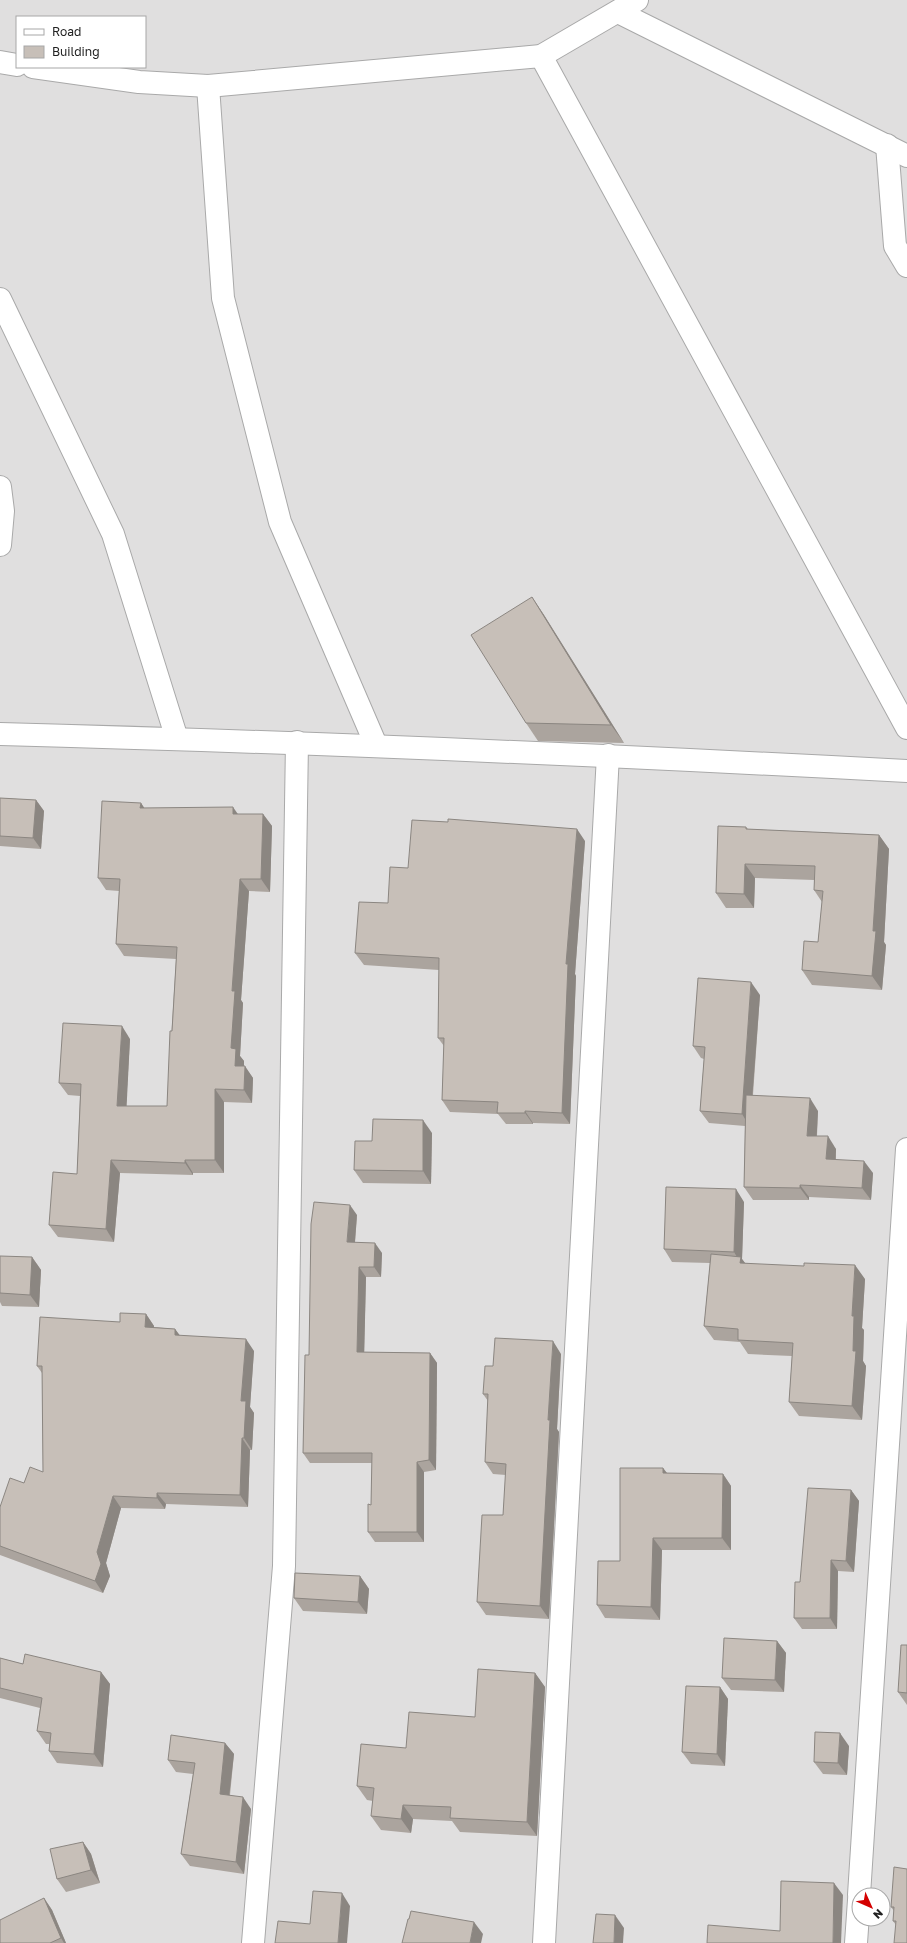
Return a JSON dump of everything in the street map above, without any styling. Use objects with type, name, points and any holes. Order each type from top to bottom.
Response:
[{"type":"street","points":[[40,68],[139,82],[208,86],[541,56],[637,0]]},
{"type":"street","points":[[618,12],[907,156]]},
{"type":"street","points":[[541,56],[907,728]]},
{"type":"street","points":[[0,62],[16,65]]},
{"type":"street","points":[[208,86],[223,298],[280,522],[376,745]]},
{"type":"street","points":[[887,145],[895,246],[907,266]]},
{"type":"street","points":[[0,299],[113,534],[176,739]]},
{"type":"street","points":[[0,487],[3,510],[0,545]]},
{"type":"street","points":[[0,734],[376,745],[608,755],[907,771]]},
{"type":"street","points":[[253,1943],[284,1566],[297,742]]},
{"type":"street","points":[[544,1943],[608,755]]},
{"type":"street","points":[[860,1887],[907,1149]]},
{"type":"street","points":[[856,1943],[857,1927]]},
{"type":"shaded area","points":[[0,0],[907,0],[907,1943],[0,1943]]},
{"type":"building","points":[[532,597],[611,725],[526,723],[471,635]]},
{"type":"building","points":[[0,798],[36,800],[33,838],[0,836]]},
{"type":"building","points":[[102,801],[141,803],[140,808],[233,807],[233,814],[263,814],[261,879],[240,879],[232,991],[235,991],[231,1048],[236,1049],[235,1066],[245,1066],[244,1090],[215,1089],[215,1160],[185,1160],[185,1163],[111,1160],[106,1229],[49,1225],[53,1172],[77,1174],[81,1084],[59,1083],[63,1023],[122,1026],[117,1106],[167,1106],[170,1031],[172,1031],[177,947],[116,944],[120,879],[98,878]]},
{"type":"building","points":[[448,819],[577,829],[566,964],[568,964],[562,1113],[525,1111],[525,1113],[497,1113],[498,1102],[442,1100],[444,1038],[438,1038],[439,958],[355,953],[359,902],[388,903],[390,867],[408,868],[412,820],[448,822]]},
{"type":"building","points":[[718,826],[746,827],[746,829],[879,835],[873,931],[876,931],[872,976],[802,970],[804,941],[818,942],[823,891],[814,890],[815,866],[745,864],[744,894],[716,893]]},
{"type":"building","points":[[698,978],[751,982],[742,1114],[700,1111],[705,1047],[693,1046]]},
{"type":"building","points":[[746,1095],[810,1098],[807,1136],[828,1136],[826,1159],[864,1161],[862,1188],[800,1185],[800,1188],[744,1187]]},
{"type":"building","points":[[373,1119],[423,1120],[423,1171],[354,1170],[355,1141],[372,1141]]},
{"type":"building","points":[[666,1187],[736,1189],[734,1252],[664,1249]]},
{"type":"building","points":[[314,1202],[350,1205],[347,1242],[375,1243],[374,1267],[359,1267],[357,1352],[430,1353],[429,1460],[417,1462],[417,1532],[368,1532],[368,1504],[371,1505],[372,1453],[303,1453],[305,1355],[309,1355],[311,1224]]},
{"type":"building","points":[[711,1254],[741,1257],[740,1263],[804,1266],[804,1263],[855,1265],[852,1316],[854,1316],[853,1351],[856,1351],[852,1406],[789,1402],[793,1343],[738,1340],[738,1329],[704,1326]]},
{"type":"building","points":[[0,1256],[32,1257],[30,1295],[0,1293]]},
{"type":"building","points":[[120,1313],[146,1314],[145,1327],[175,1329],[175,1335],[246,1339],[241,1401],[246,1401],[244,1438],[242,1438],[240,1495],[157,1493],[157,1498],[113,1496],[97,1552],[101,1564],[95,1581],[0,1546],[0,1507],[10,1478],[24,1483],[30,1467],[43,1472],[42,1366],[37,1366],[40,1317],[120,1322]]},
{"type":"building","points":[[495,1338],[553,1341],[540,1606],[477,1602],[482,1515],[503,1515],[506,1464],[485,1462],[488,1394],[483,1394],[485,1366],[493,1366]]},
{"type":"building","points":[[620,1468],[663,1468],[663,1473],[723,1474],[722,1538],[653,1538],[651,1607],[597,1605],[598,1561],[620,1561]]},
{"type":"building","points":[[808,1488],[851,1490],[846,1561],[831,1560],[830,1618],[794,1618],[795,1582],[800,1582]]},
{"type":"building","points":[[295,1573],[360,1576],[358,1602],[294,1598]]},
{"type":"building","points":[[724,1638],[777,1641],[775,1680],[722,1678]]},
{"type":"building","points":[[901,1645],[907,1645],[907,1693],[898,1692]]},
{"type":"building","points":[[25,1654],[101,1672],[94,1754],[49,1751],[51,1733],[37,1731],[42,1698],[0,1688],[0,1658],[23,1664]]},
{"type":"building","points":[[478,1669],[535,1673],[527,1822],[450,1818],[451,1807],[403,1805],[401,1819],[371,1816],[374,1788],[357,1786],[361,1744],[406,1748],[409,1712],[475,1717]]},
{"type":"building","points":[[686,1686],[720,1687],[717,1754],[682,1752]]},
{"type":"building","points":[[815,1732],[840,1733],[838,1763],[814,1762]]},
{"type":"building","points":[[171,1735],[225,1743],[220,1794],[243,1797],[236,1862],[181,1854],[195,1763],[168,1760]]},
{"type":"building","points":[[83,1842],[91,1870],[57,1879],[50,1849]]},
{"type":"building","points":[[894,1867],[907,1869],[907,1943],[894,1943],[896,1921],[893,1921],[894,1907],[891,1907]]},
{"type":"building","points":[[781,1881],[834,1883],[833,1943],[707,1943],[708,1925],[780,1931]]},
{"type":"building","points":[[313,1891],[342,1893],[338,1943],[275,1943],[278,1921],[310,1924]]},
{"type":"building","points":[[44,1898],[61,1938],[50,1943],[0,1943],[0,1920]]},
{"type":"building","points":[[411,1911],[474,1922],[470,1943],[402,1943]]},
{"type":"building","points":[[596,1914],[615,1915],[614,1943],[593,1943]]}]
